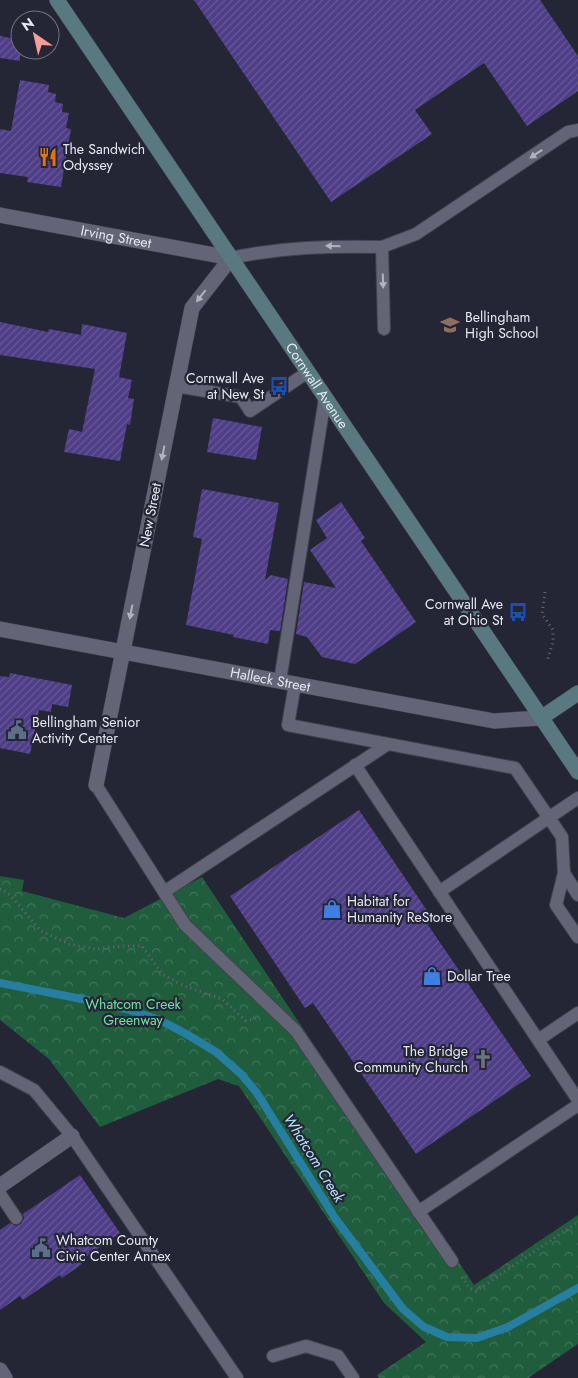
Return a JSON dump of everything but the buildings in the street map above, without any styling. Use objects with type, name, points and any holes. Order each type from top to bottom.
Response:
[{"type":"street","name":"Cornwall Avenue","points":[[57,0],[578,772]]},
{"type":"street","name":"Irving Street","points":[[0,215],[231,258]]},
{"type":"street","name":"New Street","points":[[96,785],[192,308],[231,258]]},
{"type":"street","name":"Halleck Street","points":[[0,629],[494,721],[541,718]]},
{"type":"street","points":[[541,718],[578,693]]},
{"type":"street","points":[[0,1186],[72,1136]]},
{"type":"street","points":[[0,1370],[6,1378]]},
{"type":"lane","points":[[231,258],[264,251],[323,246],[382,247],[416,234],[568,132],[578,130]]},
{"type":"lane","points":[[382,247],[384,329]]},
{"type":"lane","points":[[176,386],[241,397],[250,411],[308,372]]},
{"type":"lane","points":[[280,681],[325,398]]},
{"type":"lane","points":[[295,684],[288,725],[515,768],[562,837],[564,872],[556,905],[578,937]]},
{"type":"lane","points":[[164,892],[388,744]]},
{"type":"lane","points":[[356,766],[578,1100]]},
{"type":"lane","points":[[96,785],[185,925],[296,1031],[452,1262]]},
{"type":"lane","points":[[439,892],[578,798]]},
{"type":"lane","points":[[564,872],[578,895]]},
{"type":"lane","points":[[538,1040],[578,1012]]},
{"type":"lane","points":[[0,1072],[34,1090],[72,1136],[237,1378]]},
{"type":"lane","points":[[418,1212],[578,1105]]},
{"type":"lane","points":[[0,1194],[16,1218]]},
{"type":"lane","points":[[273,1356],[306,1346],[338,1356],[352,1378]]},
{"type":"path","points":[[545,592],[542,614],[553,630],[553,641],[547,662]]},
{"type":"path","points":[[0,889],[10,895],[41,931],[55,938],[69,944],[95,949],[142,946],[162,974],[184,986],[222,999],[246,1020],[279,1014]]},
{"type":"path","points":[[469,1288],[476,1291],[578,1222]]},
{"type":"green space","name":"Whatcom Creek Greenway","points":[[0,876],[24,880],[22,891],[124,918],[202,877],[474,1285],[578,1215],[578,1344],[528,1378],[379,1378],[377,1375],[426,1342],[384,1303],[239,1086],[218,1079],[100,1127],[49,1059],[0,1020]]},
{"type":"waterway","name":"Whatcom Creek","points":[[0,983],[126,1009],[160,1020],[216,1052],[241,1074],[257,1093],[335,1218],[403,1309],[424,1327],[447,1337],[477,1338],[508,1327],[578,1288]]},
{"type":"place","name":"The Sandwich Odyssey","points":[[48,157]]},
{"type":"place","name":"Bellingham High School","points":[[450,325]]},
{"type":"place","name":"Cornwall Ave at New St","points":[[279,386]]},
{"type":"place","name":"Cornwall Ave at Ohio St","points":[[518,612]]},
{"type":"place","name":"Bellingham Senior Activity Center","points":[[17,730]]},
{"type":"place","name":"Habitat for Humanity ReStore","points":[[332,909]]},
{"type":"place","name":"Dollar Tree","points":[[432,976]]},
{"type":"place","name":"The Bridge Community Church","points":[[483,1059]]},
{"type":"place","name":"Whatcom County Civic Center Annex","points":[[41,1248]]}]
